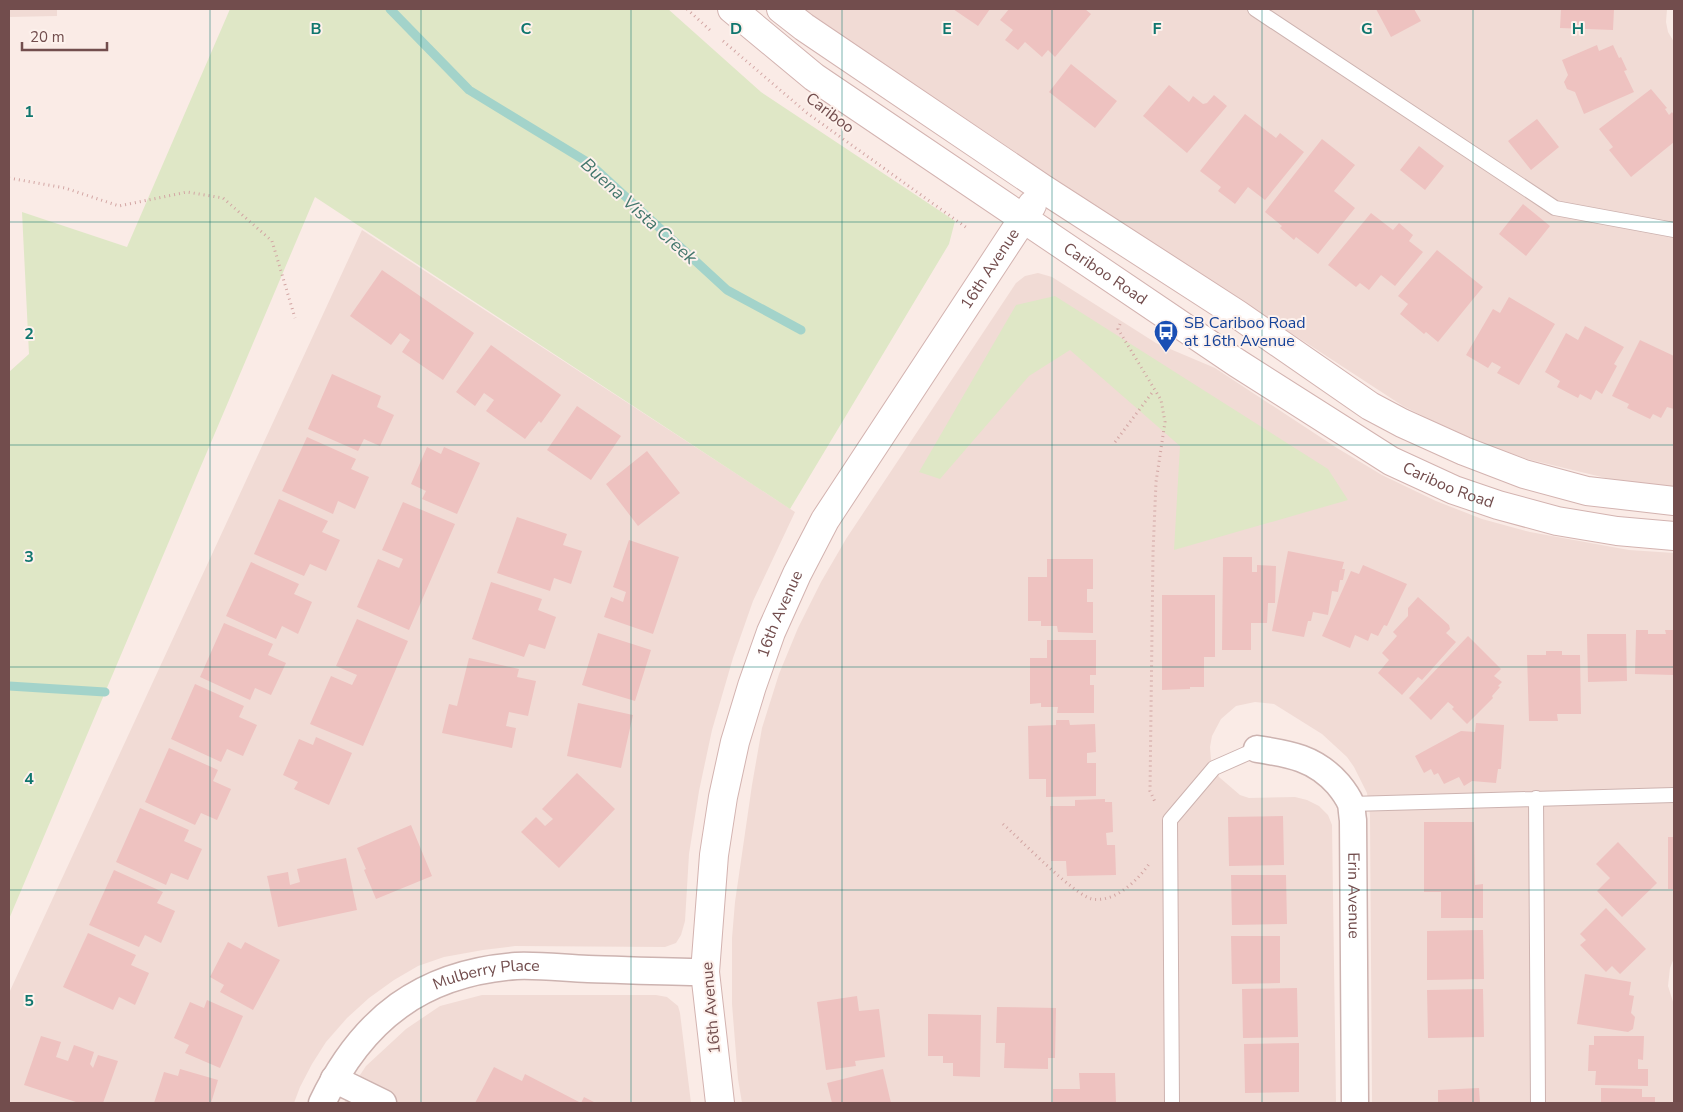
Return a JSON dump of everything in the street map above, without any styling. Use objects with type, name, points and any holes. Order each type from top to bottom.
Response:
[{"type":"street","name":"Cariboo Road","points":[[732,9],[814,77],[1237,363],[1391,461],[1463,493],[1498,506],[1557,521],[1617,531],[1674,536]]},
{"type":"street","points":[[781,9],[812,33],[1042,188],[1237,314],[1370,406],[1402,423],[1464,451],[1524,474],[1587,491],[1674,501]]},
{"type":"street","name":"16th Avenue","points":[[720,1103],[705,972],[714,855],[723,797],[736,742],[752,686],[771,632],[797,574],[825,520],[1042,188]]},
{"type":"street","name":"Erin Avenue","points":[[1257,749],[1283,753],[1312,762],[1323,769],[1344,790],[1350,804],[1353,820],[1355,1103]]},
{"type":"street","name":"Mulberry Place","points":[[322,1103],[334,1079],[365,1035],[403,1002],[423,990],[446,981],[482,971],[517,966],[705,972]]},
{"type":"street","points":[[334,1079],[383,1103]]},
{"type":"lane","points":[[1255,9],[1555,208],[1674,230]]},
{"type":"lane","points":[[1172,1103],[1170,820],[1214,768],[1257,749]]},
{"type":"lane","points":[[1350,804],[1674,795]]},
{"type":"lane","points":[[1536,798],[1538,1103]]},
{"type":"path","name":"Cariboo","points":[[687,9],[807,113],[967,228]]},
{"type":"path","points":[[9,178],[65,188],[119,206],[187,192],[223,198],[272,241],[294,318]]},
{"type":"path","points":[[1120,324],[1118,329],[1161,400],[1165,422],[1156,482],[1153,553],[1150,791],[1160,813],[1170,820]]},
{"type":"path","points":[[1115,442],[1154,390]]},
{"type":"path","points":[[1003,824],[1077,892],[1093,899],[1114,896],[1139,879],[1152,859]]},
{"type":"shaded area","points":[[9,9],[57,9],[57,16],[9,17]]},
{"type":"shaded area","points":[[804,9],[1667,9],[1666,22],[1668,32],[1674,42],[1674,488],[1610,479],[1527,459],[1485,444],[1403,406],[1078,194]]},
{"type":"shaded area","points":[[362,230],[795,512],[753,601],[733,658],[712,730],[699,791],[689,854],[685,921],[681,935],[676,943],[665,947],[515,946],[444,957],[418,966],[369,998],[347,1018],[326,1042],[312,1064],[294,1103],[9,1103],[9,993]]},
{"type":"shaded area","points":[[1038,273],[1052,277],[1156,343],[1215,368],[1337,448],[1382,475],[1436,501],[1482,519],[1530,532],[1629,550],[1674,553],[1674,958],[1670,968],[1668,986],[1674,1005],[1674,1103],[1372,1103],[1370,815],[1367,793],[1347,757],[1322,734],[1274,704],[1255,702],[1236,706],[1221,719],[1212,736],[1210,747],[1211,760],[1219,777],[1240,795],[1249,798],[1295,797],[1307,800],[1319,806],[1328,815],[1332,825],[1336,1103],[742,1103],[738,1079],[732,1004],[732,938],[735,902],[762,728],[779,674],[798,628],[821,582],[846,539],[1016,283],[1025,276]]},
{"type":"shaded area","points":[[482,995],[656,995],[667,997],[678,1006],[680,1013],[691,1103],[344,1103],[366,1066],[406,1029],[440,1006]]},
{"type":"green space","points":[[230,9],[668,9],[761,92],[955,221],[949,244],[790,509],[315,197],[9,919],[9,372],[29,354],[22,212],[127,247]]},
{"type":"green space","points":[[1055,296],[1328,469],[1348,500],[1174,550],[1180,446],[1070,350],[1029,376],[940,479],[919,472],[1016,305]]},
{"type":"building","points":[[953,9],[990,9],[978,26]]},
{"type":"building","points":[[1009,9],[1085,9],[1091,14],[1055,57],[1048,50],[1042,57],[1025,42],[1018,50],[1005,40],[1013,30],[1000,20]]},
{"type":"building","points":[[1376,9],[1414,9],[1421,21],[1391,37]]},
{"type":"building","points":[[1561,9],[1614,9],[1613,30],[1560,28]]},
{"type":"building","points":[[1597,45],[1599,51],[1613,45],[1627,70],[1624,71],[1634,92],[1584,114],[1575,92],[1567,89],[1564,82],[1568,75],[1562,60]]},
{"type":"building","points":[[1071,64],[1117,101],[1095,128],[1049,92]]},
{"type":"building","points":[[1169,85],[1189,102],[1193,96],[1203,104],[1207,103],[1214,95],[1227,106],[1187,153],[1143,116]]},
{"type":"building","points":[[1651,89],[1667,108],[1665,109],[1669,115],[1672,112],[1674,115],[1674,142],[1631,177],[1609,150],[1613,147],[1599,129]]},
{"type":"building","points":[[1245,114],[1276,138],[1280,133],[1304,152],[1265,200],[1248,187],[1235,204],[1218,191],[1221,187],[1200,171]]},
{"type":"building","points":[[1537,119],[1559,147],[1531,170],[1508,141]]},
{"type":"building","points":[[1322,139],[1355,165],[1334,191],[1355,208],[1318,254],[1296,237],[1294,240],[1280,228],[1282,226],[1265,212]]},
{"type":"building","points":[[1419,146],[1444,166],[1425,190],[1400,170]]},
{"type":"building","points":[[1523,204],[1550,226],[1526,256],[1499,234]]},
{"type":"building","points":[[1371,213],[1393,230],[1399,223],[1413,235],[1409,241],[1423,252],[1395,286],[1381,275],[1369,290],[1360,283],[1356,287],[1328,265]]},
{"type":"building","points":[[1437,250],[1483,287],[1438,342],[1426,332],[1424,334],[1400,314],[1408,304],[1398,296]]},
{"type":"building","points":[[382,270],[474,333],[443,380],[402,352],[410,340],[400,333],[391,345],[350,316]]},
{"type":"building","points":[[1509,297],[1555,324],[1519,385],[1497,373],[1501,367],[1492,362],[1488,368],[1466,355],[1493,309],[1500,313]]},
{"type":"building","points":[[1585,326],[1624,347],[1614,364],[1617,366],[1602,394],[1596,390],[1591,400],[1580,394],[1578,398],[1557,387],[1560,381],[1545,372],[1566,333],[1578,340]]},
{"type":"building","points":[[1640,340],[1674,356],[1674,409],[1667,407],[1661,418],[1653,414],[1650,419],[1627,408],[1629,404],[1612,396]]},
{"type":"building","points":[[491,345],[561,395],[541,423],[539,421],[525,439],[486,411],[494,400],[484,393],[475,406],[456,392]]},
{"type":"building","points":[[332,374],[381,396],[377,407],[394,415],[380,446],[364,439],[358,451],[308,429]]},
{"type":"building","points":[[577,406],[621,436],[591,480],[547,450]]},
{"type":"building","points":[[307,437],[356,459],[351,469],[369,477],[355,509],[338,501],[333,514],[282,491]]},
{"type":"building","points":[[427,447],[441,454],[444,447],[480,463],[457,514],[422,499],[426,491],[411,484]]},
{"type":"building","points":[[647,451],[680,493],[638,526],[606,484]]},
{"type":"building","points":[[279,499],[328,521],[322,532],[340,540],[326,571],[310,564],[304,576],[254,554]]},
{"type":"building","points":[[403,502],[455,524],[409,630],[357,607],[378,559],[399,568],[403,559],[382,550]]},
{"type":"building","points":[[517,517],[567,534],[563,545],[582,551],[571,584],[554,578],[550,591],[497,573]]},
{"type":"building","points":[[629,540],[679,557],[653,634],[604,617],[611,597],[623,602],[626,592],[613,587]]},
{"type":"building","points":[[1288,551],[1344,562],[1342,569],[1345,569],[1343,580],[1340,580],[1338,592],[1332,591],[1328,615],[1313,612],[1311,621],[1308,621],[1304,637],[1272,631]]},
{"type":"building","points":[[1223,557],[1252,557],[1252,572],[1257,572],[1257,565],[1276,566],[1275,603],[1268,603],[1267,623],[1251,623],[1251,650],[1222,650]]},
{"type":"building","points":[[1047,559],[1093,559],[1093,589],[1087,589],[1087,602],[1093,602],[1093,633],[1058,632],[1057,626],[1041,626],[1041,621],[1028,621],[1028,577],[1047,577]]},
{"type":"building","points":[[251,562],[299,584],[294,594],[312,602],[298,634],[282,626],[276,639],[226,616]]},
{"type":"building","points":[[1363,565],[1407,584],[1387,626],[1384,625],[1378,636],[1371,633],[1368,641],[1355,635],[1350,648],[1322,636],[1351,571],[1359,574]]},
{"type":"building","points":[[491,582],[542,599],[538,610],[556,617],[545,649],[529,644],[524,657],[472,639]]},
{"type":"building","points":[[1162,595],[1215,595],[1215,657],[1204,657],[1204,687],[1162,690]]},
{"type":"building","points":[[1418,597],[1449,625],[1450,629],[1446,633],[1456,642],[1422,680],[1418,677],[1402,695],[1378,673],[1389,660],[1382,653],[1397,636],[1393,632],[1408,616],[1408,608]]},
{"type":"building","points":[[357,619],[408,641],[363,746],[310,724],[331,676],[352,685],[357,675],[336,666]]},
{"type":"building","points":[[224,623],[273,644],[268,655],[286,663],[271,695],[255,688],[250,700],[200,677]]},
{"type":"building","points":[[1636,630],[1648,630],[1648,634],[1666,634],[1665,630],[1674,630],[1674,675],[1635,674]]},
{"type":"building","points":[[598,633],[651,650],[635,701],[582,685]]},
{"type":"building","points":[[1587,634],[1626,634],[1627,681],[1588,682]]},
{"type":"building","points":[[1468,636],[1501,669],[1494,676],[1502,682],[1498,686],[1500,687],[1492,696],[1493,698],[1467,724],[1452,709],[1454,707],[1448,702],[1431,720],[1409,698]]},
{"type":"building","points":[[1047,640],[1096,640],[1096,675],[1090,675],[1090,685],[1094,685],[1094,713],[1057,713],[1058,707],[1041,707],[1041,703],[1030,704],[1030,658],[1047,658]]},
{"type":"building","points":[[1546,651],[1562,651],[1562,655],[1580,655],[1581,714],[1557,714],[1558,721],[1529,721],[1527,655],[1546,655]]},
{"type":"building","points":[[469,658],[519,669],[517,677],[536,681],[528,716],[509,712],[506,726],[516,728],[512,748],[442,733],[449,704],[457,706]]},
{"type":"building","points":[[195,684],[244,706],[239,717],[257,725],[243,756],[227,749],[221,762],[171,739]]},
{"type":"building","points":[[578,703],[633,715],[621,768],[567,756]]},
{"type":"building","points":[[1056,720],[1069,720],[1070,725],[1095,724],[1096,752],[1087,753],[1087,763],[1096,763],[1096,796],[1046,797],[1046,779],[1029,779],[1028,726],[1056,725]]},
{"type":"building","points":[[1476,723],[1504,725],[1501,769],[1498,769],[1496,783],[1472,781],[1464,786],[1459,777],[1444,784],[1438,773],[1434,775],[1431,769],[1424,773],[1415,756],[1461,731],[1475,732]]},
{"type":"building","points":[[316,737],[352,753],[329,805],[294,789],[298,782],[283,775],[299,739],[313,745]]},
{"type":"building","points":[[169,748],[218,770],[213,781],[231,789],[217,820],[201,813],[195,825],[145,802]]},
{"type":"building","points":[[577,773],[615,809],[559,868],[521,832],[536,817],[545,826],[553,819],[542,809]]},
{"type":"building","points":[[1105,799],[1105,802],[1112,802],[1113,832],[1106,833],[1107,845],[1115,845],[1116,875],[1067,876],[1066,861],[1051,861],[1050,806],[1075,806],[1075,800]]},
{"type":"building","points":[[140,808],[189,830],[184,841],[202,849],[188,880],[171,873],[166,885],[116,862]]},
{"type":"building","points":[[1283,816],[1284,865],[1229,866],[1228,817]]},
{"type":"building","points":[[1424,822],[1474,822],[1475,885],[1483,884],[1483,918],[1441,918],[1441,892],[1424,892]]},
{"type":"building","points":[[411,825],[432,876],[376,899],[357,848]]},
{"type":"building","points":[[1668,837],[1674,837],[1674,889],[1668,889]]},
{"type":"building","points":[[1618,842],[1657,883],[1622,917],[1597,891],[1610,878],[1596,864]]},
{"type":"building","points":[[346,858],[357,910],[278,927],[267,876],[288,872],[290,885],[300,882],[297,869]]},
{"type":"building","points":[[114,870],[163,892],[157,903],[175,911],[161,943],[145,935],[139,947],[89,925]]},
{"type":"building","points":[[1231,875],[1286,875],[1287,924],[1232,925]]},
{"type":"building","points":[[1606,908],[1646,949],[1620,974],[1612,966],[1606,972],[1580,945],[1586,940],[1580,934]]},
{"type":"building","points":[[1483,930],[1484,979],[1427,980],[1427,931]]},
{"type":"building","points":[[88,933],[136,955],[131,965],[149,973],[135,1005],[119,997],[113,1010],[63,987]]},
{"type":"building","points":[[1231,936],[1280,936],[1280,983],[1232,984]]},
{"type":"building","points":[[228,942],[241,949],[245,942],[280,960],[253,1010],[220,992],[224,985],[210,977]]},
{"type":"building","points":[[1585,974],[1631,982],[1629,995],[1634,996],[1631,1013],[1635,1017],[1633,1029],[1628,1032],[1577,1024]]},
{"type":"building","points":[[1297,988],[1298,1037],[1243,1038],[1242,989]]},
{"type":"building","points":[[1483,989],[1484,1037],[1428,1038],[1427,990]]},
{"type":"building","points":[[857,996],[859,1011],[879,1009],[885,1057],[855,1061],[856,1066],[826,1070],[817,1002]]},
{"type":"building","points":[[207,1000],[243,1016],[220,1068],[185,1053],[189,1045],[174,1038],[190,1002],[204,1008]]},
{"type":"building","points":[[997,1007],[1056,1008],[1055,1058],[1048,1058],[1048,1069],[1004,1068],[1005,1043],[996,1043]]},
{"type":"building","points":[[928,1014],[981,1015],[980,1077],[953,1076],[953,1063],[943,1063],[943,1056],[928,1056]]},
{"type":"building","points":[[41,1036],[61,1042],[56,1057],[68,1061],[74,1045],[94,1052],[90,1064],[93,1068],[98,1055],[118,1061],[103,1103],[79,1103],[24,1085]]},
{"type":"building","points":[[1594,1036],[1644,1036],[1643,1060],[1638,1059],[1638,1069],[1648,1069],[1648,1086],[1595,1085],[1596,1071],[1588,1071],[1589,1045],[1594,1045]]},
{"type":"building","points":[[1299,1043],[1299,1092],[1245,1093],[1244,1044]]},
{"type":"building","points":[[494,1067],[522,1081],[525,1074],[581,1103],[475,1103]]},
{"type":"building","points":[[180,1069],[218,1080],[211,1103],[154,1103],[164,1072],[178,1076]]},
{"type":"building","points":[[883,1069],[891,1103],[832,1103],[827,1083]]},
{"type":"building","points":[[1079,1073],[1115,1073],[1116,1103],[1053,1103],[1053,1089],[1080,1089]]},
{"type":"building","points":[[1479,1088],[1480,1103],[1438,1103],[1438,1090]]},
{"type":"building","points":[[1601,1088],[1642,1089],[1642,1097],[1655,1097],[1655,1103],[1601,1103]]},
{"type":"building","points":[[584,1097],[596,1103],[581,1103]]},
{"type":"waterway","name":"Buena Vista Creek","points":[[390,9],[469,90],[589,163],[727,290],[801,330]]},
{"type":"waterway","points":[[9,686],[105,692]]},
{"type":"place","name":"SB Cariboo Road at 16th Avenue","points":[[1166,353]]}]
